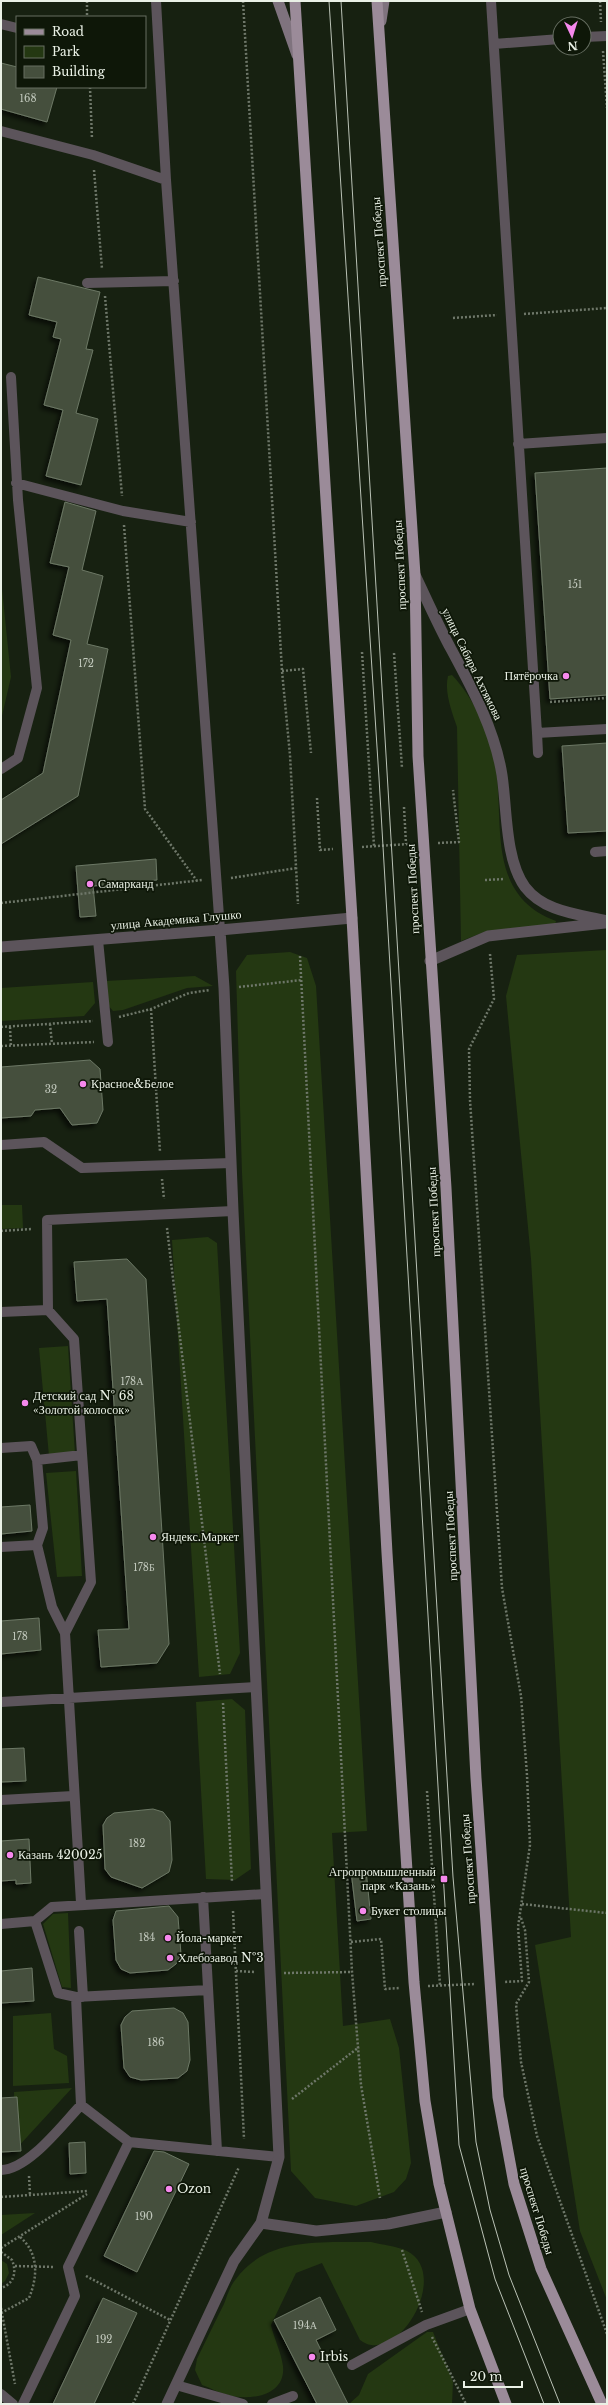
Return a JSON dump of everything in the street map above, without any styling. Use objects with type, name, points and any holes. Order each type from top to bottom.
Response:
[{"type":"main road","points":[[278,1],[299,60]]},
{"type":"main road","points":[[295,1],[352,918],[387,1553],[414,1982],[425,2101],[446,2212],[470,2309],[504,2403]]},
{"type":"main road","name":"проспект Победы","points":[[377,1],[415,575],[418,756],[430,961],[446,1188],[476,1778],[498,2097],[514,2184],[541,2269],[602,2404]]},
{"type":"main road","points":[[379,34],[384,1]]},
{"type":"street","name":"улица Сабира Ахтямова","points":[[415,575],[471,687],[490,734],[502,773],[513,858],[519,878],[532,894],[555,909],[607,922]]},
{"type":"street","name":"улица Академика Глушко","points":[[1,947],[352,918]]},
{"type":"street","name":"улица Сабира Ахтямова","points":[[430,961],[488,936],[607,922]]},
{"type":"street","points":[[167,2404],[234,2261],[262,2223],[279,2157],[272,1973],[266,1894],[233,1211],[224,988],[220,930]]},
{"type":"street","points":[[262,2223],[316,2231],[388,2224],[446,2212]]},
{"type":"lane","points":[[156,1],[166,180],[220,930]]},
{"type":"lane","points":[[491,1],[538,753]]},
{"type":"lane","points":[[1,24],[16,28]]},
{"type":"lane","points":[[592,37],[605,36]]},
{"type":"lane","points":[[494,44],[552,40]]},
{"type":"lane","points":[[1,131],[93,155],[166,180]]},
{"type":"lane","points":[[87,283],[174,281]]},
{"type":"lane","points":[[1,769],[18,758],[37,688],[16,484],[11,377]]},
{"type":"lane","points":[[518,444],[607,438]]},
{"type":"lane","points":[[16,484],[123,511],[191,522]]},
{"type":"lane","points":[[537,733],[607,729]]},
{"type":"lane","points":[[595,852],[607,851]]},
{"type":"lane","points":[[98,940],[108,1042]]},
{"type":"lane","points":[[1,1145],[44,1142],[82,1168],[231,1163]]},
{"type":"lane","points":[[65,1633],[91,1582],[74,1339],[48,1310],[47,1220],[233,1211]]},
{"type":"lane","points":[[1,1312],[48,1310]]},
{"type":"lane","points":[[1,1448],[32,1446],[37,1460],[43,1528],[37,1545],[52,1607],[65,1633],[81,1903]]},
{"type":"lane","points":[[37,1460],[82,1455]]},
{"type":"lane","points":[[1,1547],[37,1545]]},
{"type":"lane","points":[[1,1702],[256,1687]]},
{"type":"lane","points":[[1,1800],[74,1796]]},
{"type":"lane","points":[[1,1924],[35,1921],[52,1906],[81,1903],[266,1894]]},
{"type":"lane","points":[[203,1897],[217,2151]]},
{"type":"lane","points":[[35,1921],[58,1993],[80,1997],[208,1990]]},
{"type":"lane","points":[[1,2170],[10,2170],[28,2160],[81,2106],[79,1931]]},
{"type":"lane","points":[[81,2106],[129,2142],[279,2157]]},
{"type":"lane","points":[[23,2404],[75,2296],[68,2267],[129,2142]]},
{"type":"lane","points":[[352,2365],[426,2325],[470,2309]]},
{"type":"lane","points":[[176,2385],[243,2404]]},
{"type":"lane","points":[[1,2394],[13,2404]]},
{"type":"lane","points":[[272,2404],[292,2396]]},
{"type":"path","points":[[87,1],[87,16]]},
{"type":"path","points":[[243,1],[282,671],[297,868],[298,904]]},
{"type":"path","points":[[600,1],[605,36],[607,108]]},
{"type":"path","points":[[90,88],[93,155],[123,511],[145,809],[197,881]]},
{"type":"path","points":[[453,318],[607,308]]},
{"type":"path","points":[[362,652],[374,846]]},
{"type":"path","points":[[394,653],[402,770]]},
{"type":"path","points":[[282,671],[304,669],[311,753]]},
{"type":"path","points":[[535,703],[607,698]]},
{"type":"path","points":[[437,843],[459,842],[453,790]]},
{"type":"path","points":[[317,798],[320,850],[335,849]]},
{"type":"path","points":[[404,801],[406,844]]},
{"type":"path","points":[[358,847],[414,844]]},
{"type":"path","points":[[230,878],[297,868]]},
{"type":"path","points":[[1,904],[206,880]]},
{"type":"path","points":[[490,954],[494,999],[469,1049],[502,1588],[521,1696],[527,1775],[530,1846],[521,1917],[518,1927],[522,1981],[498,1982]]},
{"type":"path","points":[[300,956],[350,1942],[361,2085],[380,2198]]},
{"type":"path","points":[[236,988],[302,980]]},
{"type":"path","points":[[133,2404],[245,2153],[222,1689],[165,1214],[151,1009]]},
{"type":"path","points":[[50,1024],[52,1044]]},
{"type":"path","points":[[10,1026],[11,1046]]},
{"type":"path","points":[[1,1046],[108,1042]]},
{"type":"path","points":[[1,1231],[47,1228]]},
{"type":"path","points":[[427,1791],[440,1985]]},
{"type":"path","points":[[522,1904],[607,1913]]},
{"type":"path","points":[[521,1917],[525,1930],[529,1982],[516,2004],[521,2062],[530,2106],[537,2136],[607,2334]]},
{"type":"path","points":[[350,1942],[381,1939],[385,1989],[400,1988]]},
{"type":"path","points":[[236,1971],[272,1973],[352,1972]]},
{"type":"path","points":[[424,1986],[482,1983]]},
{"type":"path","points":[[277,2111],[359,2047]]},
{"type":"path","points":[[1,2197],[93,2191],[1,2248]]},
{"type":"path","points":[[2,2313],[29,2298],[36,2276],[36,2266],[30,2248],[19,2236]]},
{"type":"path","points":[[1,2252],[8,2255],[15,2266],[13,2278],[9,2284],[1,2288]]},
{"type":"path","points":[[15,2266],[68,2267],[170,2320]]},
{"type":"path","points":[[1,2308],[16,2389]]},
{"type":"green space","points":[[1,579],[11,677],[1,720]]},
{"type":"green space","points":[[452,675],[475,706],[491,744],[496,768],[500,836],[503,857],[509,877],[519,895],[534,909],[556,921],[555,925],[487,931],[461,941],[457,727],[449,702],[447,689],[448,676]]},
{"type":"green space","points":[[607,950],[607,2300],[580,2231],[535,1945],[571,1937],[531,1259],[506,996],[517,955]]},
{"type":"green space","points":[[290,952],[307,958],[316,986],[367,1831],[332,1833],[343,2026],[390,2019],[399,2048],[411,2163],[406,2179],[394,2192],[356,2206],[315,2198],[291,2171],[242,1173],[236,971],[247,955]]},
{"type":"green space","points":[[195,976],[213,986],[187,988],[123,1010],[113,1011],[107,1004],[106,981]]},
{"type":"green space","points":[[93,982],[95,1003],[84,1016],[1,1021],[1,988]]},
{"type":"green space","points":[[1,1205],[22,1205],[23,1228],[1,1229]]},
{"type":"green space","points":[[208,1237],[217,1243],[240,1653],[230,1674],[199,1677],[172,1240]]},
{"type":"green space","points":[[68,1346],[75,1454],[49,1456],[39,1348]]},
{"type":"green space","points":[[76,1471],[82,1576],[57,1577],[46,1473]]},
{"type":"green space","points":[[232,1699],[245,1710],[251,1869],[235,1880],[206,1879],[196,1702]]},
{"type":"green space","points":[[68,1913],[71,1988],[62,1987],[43,1924],[53,1914]]},
{"type":"green space","points":[[51,2013],[54,2049],[67,2056],[69,2083],[13,2086],[13,2016]]},
{"type":"green space","points":[[72,2088],[16,2149],[14,2092]]},
{"type":"green space","points":[[35,2213],[1,2235],[1,2215]]},
{"type":"green space","points":[[334,2242],[371,2242],[407,2251],[418,2261],[423,2275],[423,2291],[418,2307],[409,2323],[398,2335],[385,2343],[371,2345],[360,2340],[322,2263],[296,2273],[271,2325],[283,2366],[279,2384],[273,2390],[265,2394],[246,2397],[237,2397],[225,2394],[202,2385],[195,2370],[197,2359],[232,2285],[249,2265],[264,2255],[280,2249],[298,2245]]},
{"type":"green space","points":[[1,2260],[7,2264],[9,2273],[5,2281],[1,2284]]},
{"type":"green space","points":[[427,2332],[433,2332],[453,2382],[452,2404],[349,2404],[359,2395],[368,2374]]},
{"type":"building","points":[[1,63],[16,67],[16,88],[57,88],[47,122],[1,109]]},
{"type":"building","points":[[38,277],[100,292],[86,349],[93,350],[76,413],[98,419],[81,485],[46,476],[63,410],[44,405],[61,339],[53,337],[57,322],[29,315]]},
{"type":"building","points":[[607,468],[607,695],[550,699],[535,473]]},
{"type":"building","points":[[65,502],[96,511],[82,570],[103,576],[87,644],[108,649],[78,796],[1,844],[1,800],[43,773],[71,640],[53,635],[69,567],[50,563]]},
{"type":"building","points":[[607,743],[607,831],[568,833],[562,746]]},
{"type":"building","points":[[156,859],[157,880],[93,886],[96,916],[80,917],[76,866]]},
{"type":"building","points":[[90,1060],[100,1069],[103,1110],[97,1123],[72,1125],[60,1108],[35,1110],[31,1116],[1,1118],[1,1067]]},
{"type":"building","points":[[127,1259],[146,1279],[169,1644],[157,1663],[101,1667],[98,1630],[129,1629],[107,1299],[77,1301],[74,1262]]},
{"type":"building","points":[[30,1505],[32,1531],[1,1534],[1,1507]]},
{"type":"building","points":[[39,1618],[41,1650],[1,1654],[1,1621]]},
{"type":"building","points":[[24,1748],[26,1781],[1,1782],[1,1749]]},
{"type":"building","points":[[153,1809],[163,1812],[170,1821],[172,1860],[169,1872],[142,1888],[111,1877],[105,1869],[103,1825],[107,1818],[114,1813]]},
{"type":"building","points":[[29,1839],[31,1883],[16,1884],[16,1880],[1,1881],[1,1841]]},
{"type":"building","points":[[366,1870],[371,1919],[357,1921],[351,1871]]},
{"type":"building","points":[[169,1906],[178,1917],[181,1954],[176,1964],[168,1970],[130,1973],[121,1969],[116,1960],[113,1920],[116,1911]]},
{"type":"building","points":[[32,1968],[34,2001],[1,2003],[1,1971]]},
{"type":"building","points":[[174,2008],[183,2013],[188,2022],[190,2060],[187,2071],[178,2078],[141,2080],[130,2077],[124,2068],[121,2025],[125,2017],[132,2011]]},
{"type":"building","points":[[17,2097],[21,2151],[1,2152],[1,2098]]},
{"type":"building","points":[[85,2142],[86,2173],[70,2174],[69,2143]]},
{"type":"building","points":[[154,2151],[164,2152],[189,2164],[137,2272],[104,2256]]},
{"type":"building","points":[[320,2297],[336,2330],[316,2340],[348,2404],[317,2404],[274,2320]]},
{"type":"building","points":[[103,2298],[137,2313],[94,2404],[53,2404]]},
{"type":"tram line","points":[[329,1],[379,778],[459,2145],[495,2279],[544,2404]]},
{"type":"tram line","points":[[341,1],[453,1877],[476,2142],[490,2210],[509,2275],[560,2404]]},
{"type":"place","name":"Пятёрочка","points":[[566,676]]},
{"type":"place","name":"Самарканд","points":[[90,884]]},
{"type":"place","name":"Красное&Белое","points":[[83,1084]]},
{"type":"place","name":"Детский сад № 68 «Золотой колосок»","points":[[25,1403]]},
{"type":"place","name":"Яндекс.Маркет","points":[[153,1537]]},
{"type":"place","name":"Казань 420025","points":[[10,1855]]},
{"type":"place","name":"Агропромышленный парк «Казань»","points":[[444,1879]]},
{"type":"place","name":"Букет столицы","points":[[363,1911]]},
{"type":"place","name":"Йола-маркет","points":[[168,1938]]},
{"type":"place","name":"Хлебозавод №3","points":[[170,1958]]},
{"type":"place","name":"Ozon","points":[[169,2189]]},
{"type":"place","name":"Irbis","points":[[312,2357]]}]
